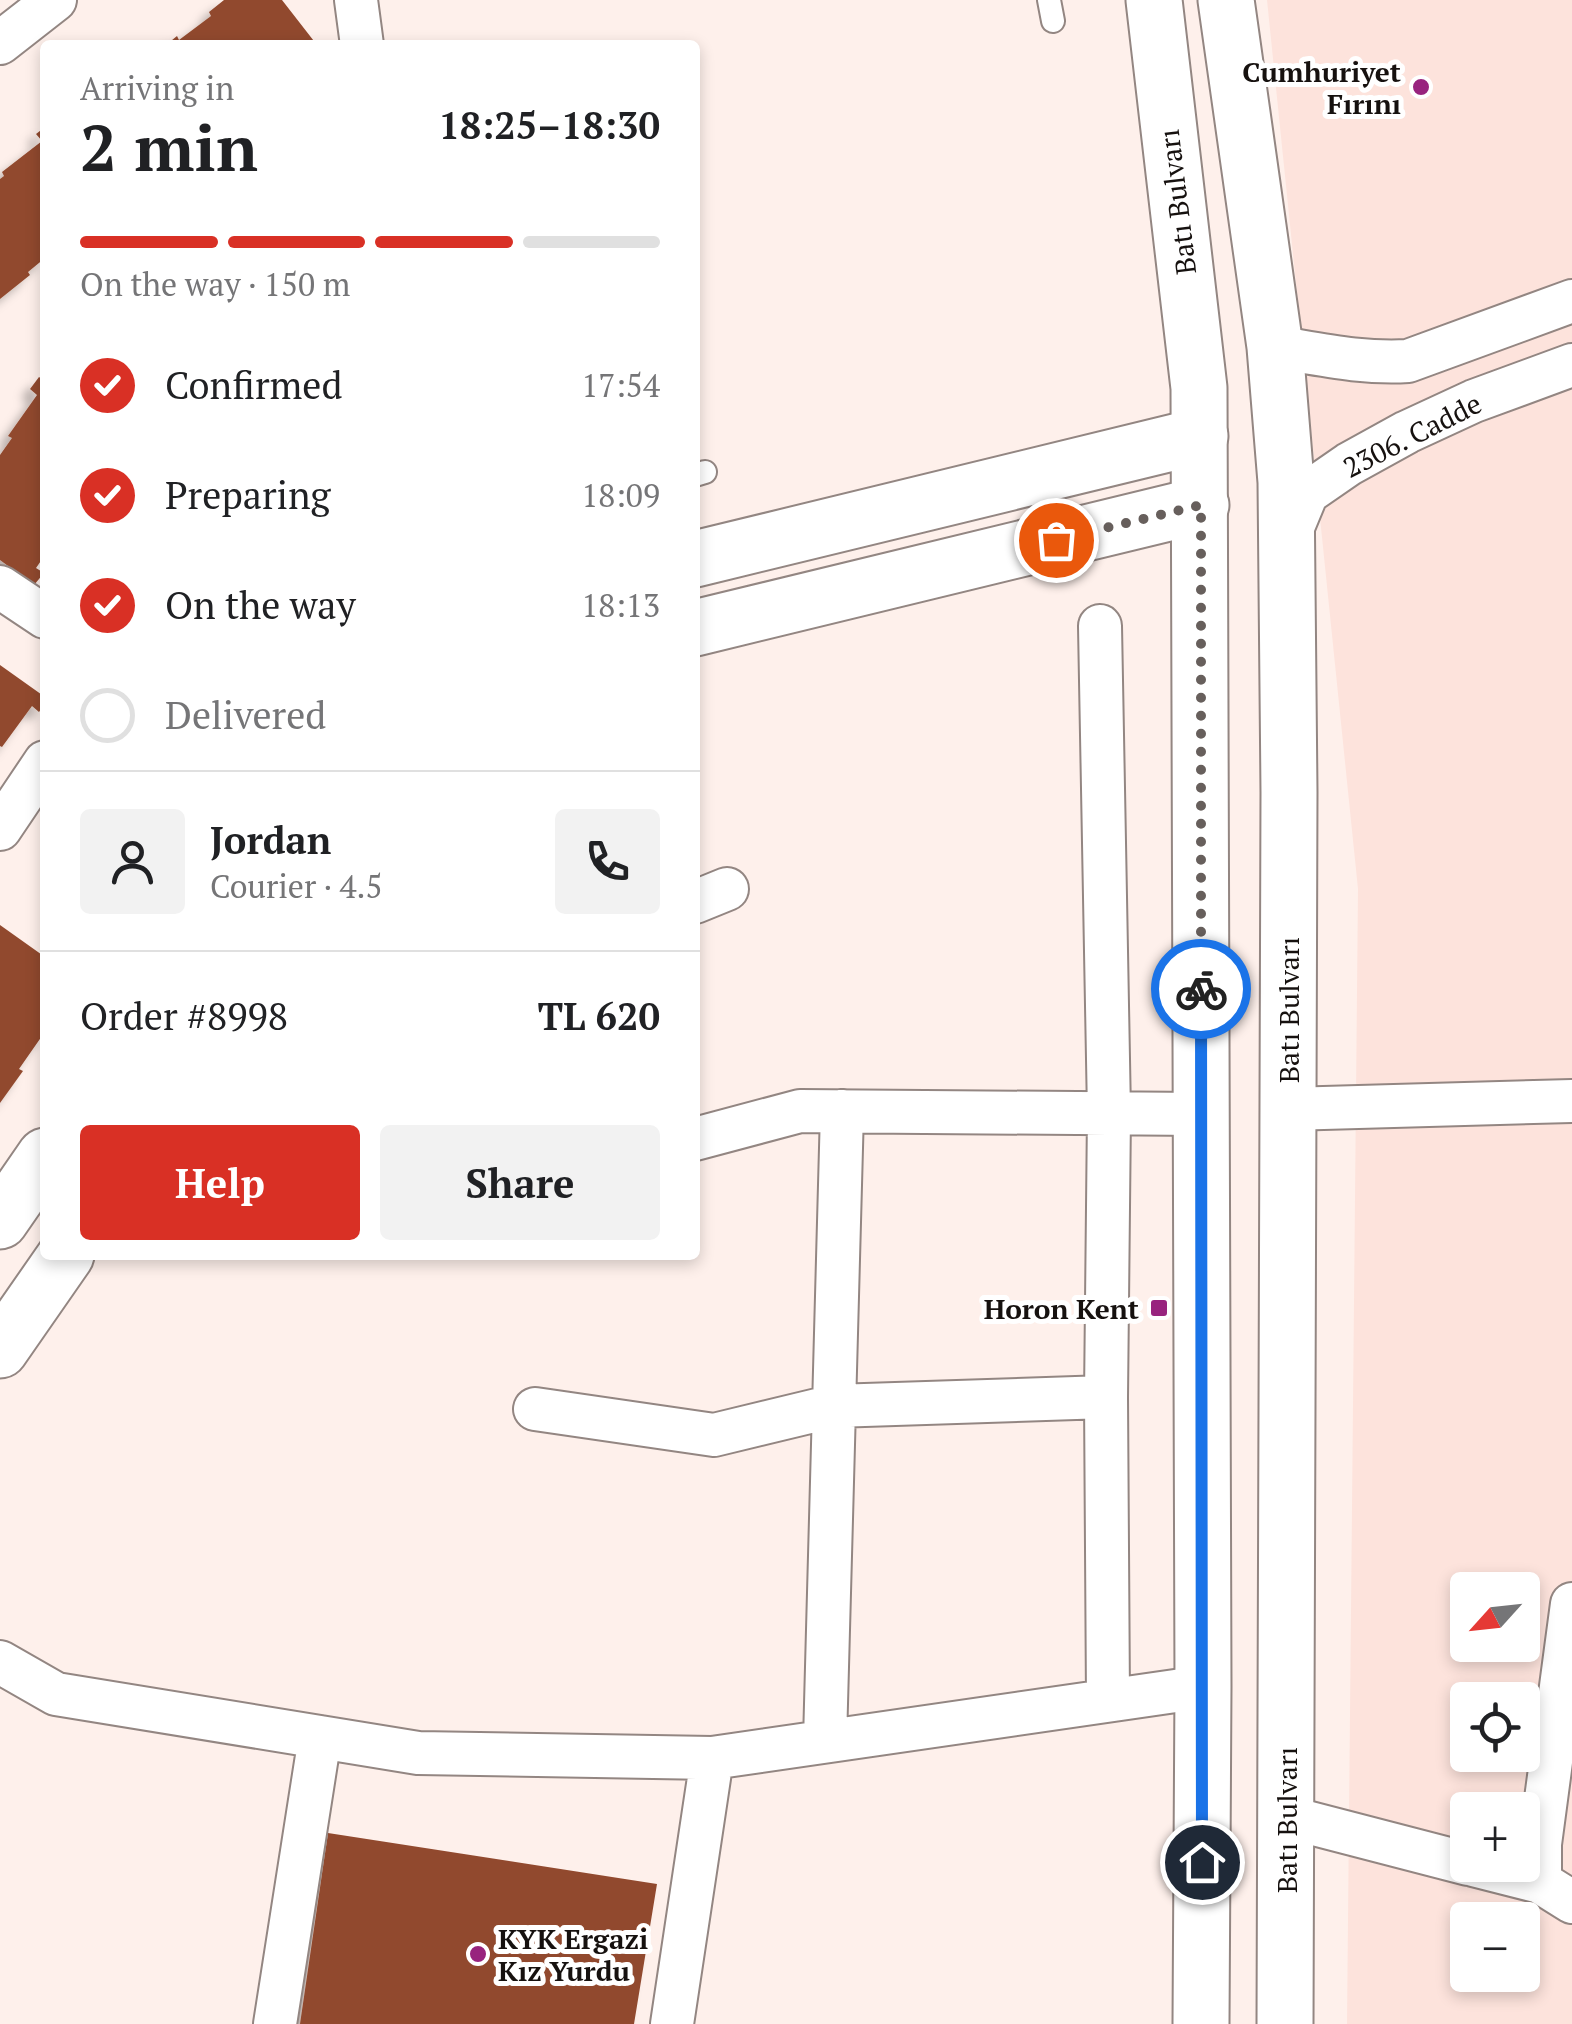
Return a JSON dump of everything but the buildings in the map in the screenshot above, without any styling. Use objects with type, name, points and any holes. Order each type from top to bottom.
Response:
[{"type":"main road","points":[[1124,0],[1125,8],[1162,68]]},
{"type":"main road","name":"Batı Bulvarı","points":[[1154,0],[1199,388],[1201,2024]]},
{"type":"main road","name":"Batı Bulvarı","points":[[1226,0],[1275,347],[1286,482],[1284,2024]]},
{"type":"main road","points":[[1244,124],[1271,71],[1264,0]]},
{"type":"main road","points":[[700,558],[1200,436]]},
{"type":"main road","points":[[700,627],[1201,505]]},
{"type":"main road","points":[[0,1221],[40,1163]]},
{"type":"main road","points":[[0,1350],[63,1260]]},
{"type":"street","points":[[0,44],[55,0]]},
{"type":"street","points":[[356,0],[361,40]]},
{"type":"street","points":[[1275,347],[1350,360],[1408,360],[1572,300]]},
{"type":"street","name":"2306. Cadde","points":[[1286,544],[1307,494],[1350,464],[1406,432],[1474,401],[1572,365]]},
{"type":"street","points":[[0,587],[40,614]]},
{"type":"street","points":[[1100,626],[1109,1113],[1108,1700]]},
{"type":"street","points":[[0,829],[40,769]]},
{"type":"street","points":[[1288,1110],[1572,1101]]},
{"type":"street","points":[[700,1138],[800,1111],[1202,1114]]},
{"type":"street","points":[[824,1742],[842,1112]]},
{"type":"street","points":[[535,1409],[714,1435],[834,1406],[1106,1397]]},
{"type":"street","points":[[1556,1892],[1540,1844],[1572,1604]]},
{"type":"street","points":[[0,1662],[56,1694],[418,1753],[712,1758],[1202,1687]]},
{"type":"street","points":[[276,2024],[320,1737]]},
{"type":"street","points":[[672,2024],[712,1758]]},
{"type":"street","points":[[1286,1817],[1450,1859]]},
{"type":"street","points":[[1525,1882],[1556,1892]]},
{"type":"shaded area","points":[[1267,0],[1572,0],[1572,2024],[1347,2024],[1358,889]]},
{"type":"way so far","points":[[1056,540],[1201,505],[1201,989]]},
{"type":"place","name":"Cumhuriyet Fırını","points":[[1421,87]]},
{"type":"place","name":"Horon Kent","points":[[1159,1308]]},
{"type":"place","name":"KYK Ergazi Kız Yurdu","points":[[478,1954]]},
{"type":"route","points":[[1201,989],[1202,1862]]}]
